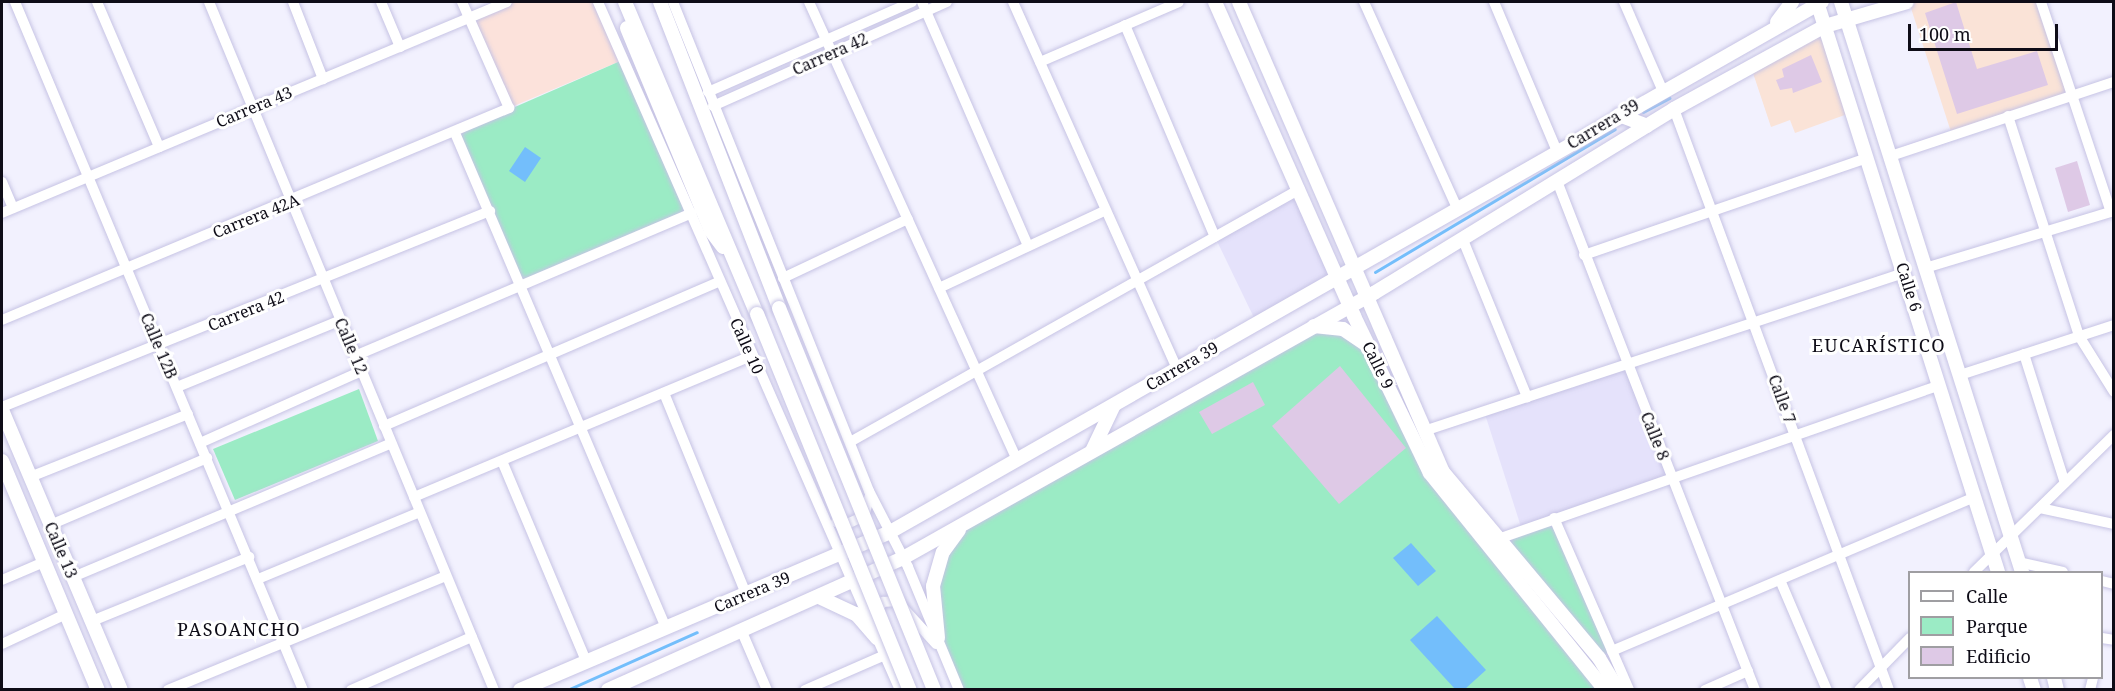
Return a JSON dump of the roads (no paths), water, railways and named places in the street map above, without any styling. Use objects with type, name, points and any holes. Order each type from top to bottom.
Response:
[{"type":"main road","points":[[616,2],[711,231],[736,265]]},
{"type":"main road","name":"Calle 10","points":[[625,2],[757,314],[910,690]]},
{"type":"main road","points":[[660,2],[762,241],[779,308],[934,690]]},
{"type":"main road","name":"Calle 9","points":[[1215,2],[1350,305],[1437,485],[1562,632],[1605,690]]},
{"type":"main road","name":"Calle 9","points":[[1239,2],[1365,297],[1447,479],[1563,616],[1618,690]]},
{"type":"main road","points":[[1763,33],[1792,2]]},
{"type":"main road","name":"Carrera 39","points":[[520,690],[841,555],[890,532],[1458,210],[1662,89],[1819,2]]},
{"type":"main road","name":"Calle 6","points":[[1819,2],[1997,571]]},
{"type":"main road","name":"Calle 6","points":[[1841,2],[2020,567]]},
{"type":"main road","name":"Carrera 39","points":[[608,690],[821,598],[903,558],[1463,240],[1674,109],[1825,26],[1907,2]]},
{"type":"main road","points":[[1619,115],[1647,126]]},
{"type":"main road","points":[[1896,244],[1908,208]]},
{"type":"main road","points":[[1921,323],[1951,346]]},
{"type":"main road","points":[[1311,326],[1343,330],[1370,347]]},
{"type":"main road","points":[[1092,451],[1114,405]]},
{"type":"main road","name":"Calle 13","points":[[2,408],[121,690]]},
{"type":"main road","name":"Calle 13","points":[[2,461],[5,482],[44,561],[98,690]]},
{"type":"main road","points":[[938,638],[932,604],[937,570],[952,537],[968,521]]},
{"type":"main road","points":[[841,555],[865,571],[884,568]]},
{"type":"main road","points":[[821,598],[856,614],[875,632]]},
{"type":"main road","points":[[1562,632],[1563,616]]},
{"type":"street","name":"Calle 12B","points":[[15,2],[303,690]]},
{"type":"street","points":[[97,2],[159,147]]},
{"type":"street","name":"Calle 12","points":[[208,2],[494,690]]},
{"type":"street","points":[[293,2],[323,79]]},
{"type":"street","points":[[381,2],[400,46]]},
{"type":"street","points":[[462,2],[469,18]]},
{"type":"street","name":"Carrera 43","points":[[2,213],[507,2]]},
{"type":"street","name":"Calle 10","points":[[598,2],[692,213],[718,282],[900,690]]},
{"type":"street","points":[[673,2],[762,241],[783,278],[869,491],[903,558],[959,690]]},
{"type":"street","points":[[809,2],[1017,460]]},
{"type":"street","name":"Carrera 42","points":[[708,92],[912,2]]},
{"type":"street","name":"Carrera 42","points":[[713,106],[832,53],[924,6],[947,2]]},
{"type":"street","points":[[1013,2],[1177,369]]},
{"type":"street","points":[[1040,62],[1179,2]]},
{"type":"street","points":[[1364,2],[1458,210]]},
{"type":"street","points":[[1494,2],[1557,151]]},
{"type":"street","points":[[1624,2],[1662,89]]},
{"type":"street","points":[[1925,268],[2112,211],[2070,94],[2041,2]]},
{"type":"street","points":[[924,6],[1028,246]]},
{"type":"street","name":"Carrera 42A","points":[[2,320],[292,202],[509,108],[469,18]]},
{"type":"street","points":[[1125,25],[1215,237]]},
{"type":"street","points":[[1891,156],[2070,94],[2114,82]]},
{"type":"street","name":"Calle 7","points":[[1674,109],[1889,690]]},
{"type":"street","points":[[2007,116],[2079,336],[2114,392]]},
{"type":"street","points":[[455,133],[554,356],[579,429],[666,628]]},
{"type":"street","points":[[1584,255],[1868,158]]},
{"type":"street","name":"Calle 8","points":[[1557,181],[1755,690]]},
{"type":"street","points":[[2,182],[13,208]]},
{"type":"street","points":[[850,442],[1300,189]]},
{"type":"street","points":[[939,288],[1106,210]]},
{"type":"street","name":"Carrera 42","points":[[2,408],[324,280],[490,211]]},
{"type":"street","points":[[356,356],[523,287],[692,213]]},
{"type":"street","points":[[783,278],[908,219]]},
{"type":"street","points":[[1463,240],[1527,396]]},
{"type":"street","points":[[1424,430],[1904,273]]},
{"type":"street","points":[[384,426],[554,356],[718,282]]},
{"type":"street","points":[[177,387],[340,320]]},
{"type":"street","points":[[1960,375],[2114,325]]},
{"type":"street","points":[[2024,354],[2065,483]]},
{"type":"street","points":[[414,497],[752,357]]},
{"type":"street","points":[[200,443],[362,371]]},
{"type":"street","points":[[1498,539],[1939,385]]},
{"type":"street","points":[[664,393],[746,594]]},
{"type":"street","points":[[30,477],[188,414]]},
{"type":"street","points":[[1976,571],[2114,435]]},
{"type":"street","points":[[73,577],[392,443]]},
{"type":"street","points":[[50,525],[207,458]]},
{"type":"street","points":[[502,461],[586,662]]},
{"type":"street","points":[[820,508],[838,523],[856,522],[869,508],[869,491]]},
{"type":"street","points":[[1612,651],[1974,497]]},
{"type":"street","points":[[2040,508],[2114,524]]},
{"type":"street","points":[[258,579],[420,512]]},
{"type":"street","points":[[1554,518],[1629,690]]},
{"type":"street","points":[[92,621],[249,557]]},
{"type":"street","points":[[2,580],[44,561]]},
{"type":"street","points":[[2020,567],[2050,571]]},
{"type":"street","points":[[168,690],[446,576]]},
{"type":"street","points":[[1780,580],[1827,690]]},
{"type":"street","points":[[875,632],[879,605],[897,601],[944,654]]},
{"type":"street","points":[[2,644],[66,614]]},
{"type":"street","points":[[742,632],[767,690]]},
{"type":"street","points":[[351,690],[472,637]]},
{"type":"street","points":[[1859,690],[1908,640]]},
{"type":"street","points":[[806,690],[885,655]]},
{"type":"street","points":[[1705,690],[1748,671]]},
{"type":"water","points":[[525,147],[541,158],[525,182],[509,171]]},
{"type":"water","points":[[1411,543],[1436,571],[1418,586],[1393,558]]},
{"type":"water","points":[[1437,616],[1486,670],[1465,689],[1455,689],[1410,640]]},
{"type":"waterway","points":[[1643,112],[1669,98]]},
{"type":"waterway","points":[[1375,272],[1615,129]]},
{"type":"waterway","points":[[567,690],[697,632]]},
{"type":"district","name":"EUCARÍSTICO","points":[[1879,345]]},
{"type":"district","name":"PASOANCHO","points":[[239,629]]}]
